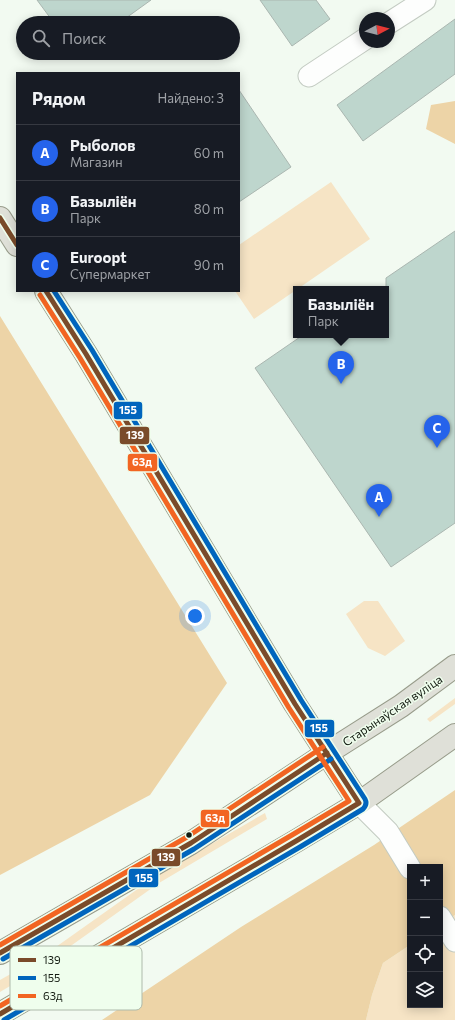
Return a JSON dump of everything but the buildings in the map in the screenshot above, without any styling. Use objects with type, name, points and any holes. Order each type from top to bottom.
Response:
[{"type":"main road","points":[[0,218],[16,243]]},
{"type":"main road","points":[[47,292],[86,354],[295,704],[359,803]]},
{"type":"main road","name":"Старынаўская вуліца","points":[[12,946],[191,843],[401,706],[455,666]]},
{"type":"main road","points":[[117,946],[359,803],[455,735]]},
{"type":"main road","name":"Старынаўская вуліца","points":[[0,953],[10,947]]},
{"type":"main road","points":[[0,1014],[10,1008]]},
{"type":"lane","points":[[395,20],[425,0]]},
{"type":"lane","points":[[309,76],[359,43]]},
{"type":"lane","points":[[359,803],[388,832],[408,864]]},
{"type":"lane","points":[[443,922],[455,941]]},
{"type":"shaded area","points":[[455,101],[455,144],[426,129],[431,105]]},
{"type":"shaded area","points":[[331,182],[370,239],[302,286],[293,286],[293,292],[254,319],[236,292],[240,292],[240,244]]},
{"type":"shaded area","points":[[0,316],[227,683],[150,795],[0,875]]},
{"type":"shaded area","points":[[364,601],[378,601],[405,641],[385,656],[368,648],[346,614]]},
{"type":"shaded area","points":[[455,698],[455,704],[430,722],[427,719]]},
{"type":"shaded area","points":[[455,790],[455,915],[443,923],[443,864],[407,864],[407,947],[383,963],[372,995],[366,1020],[102,1020],[117,1010],[142,1010],[142,993],[241,927],[374,845]]},
{"type":"shaded area","points":[[265,813],[267,819],[159,883],[71,946],[57,946],[156,876]]},
{"type":"shaded area","points":[[455,915],[455,1020],[366,1020],[372,995],[383,963],[407,947],[407,1008],[443,1008],[443,923]]},
{"type":"shaded area","points":[[10,974],[10,986],[0,992],[0,980]]},
{"type":"transit line","name":"139","points":[[0,218],[16,243]]},
{"type":"transit line","name":"139","points":[[47,292],[86,354],[295,704],[359,803],[116,946]]},
{"type":"transit line","name":"155","points":[[55,292],[92,350],[301,700],[365,799],[366,803],[363,809],[131,946]]},
{"type":"transit line","name":"63д","points":[[40,295],[80,358],[289,708],[349,801],[102,946]]},
{"type":"transit line","name":"63д","points":[[0,945],[187,837],[323,747]]},
{"type":"transit line","name":"139","points":[[12,946],[191,843],[327,753]]},
{"type":"transit line","name":"155","points":[[26,946],[194,849],[331,759]]},
{"type":"transit line","name":"139","points":[[0,953],[10,947]]},
{"type":"transit line","name":"155","points":[[3,959],[10,955]]},
{"type":"transit line","name":"63д","points":[[0,1006],[10,1000]]},
{"type":"transit line","name":"139","points":[[0,1014],[10,1008]]},
{"type":"transit line","name":"155","points":[[4,1020],[21,1010]]},
{"type":"place","name":"Базыліён","points":[[341,384]]},
{"type":"place","name":"Euroopt","points":[[437,448]]},
{"type":"place","name":"Рыболов","points":[[379,517]]}]
